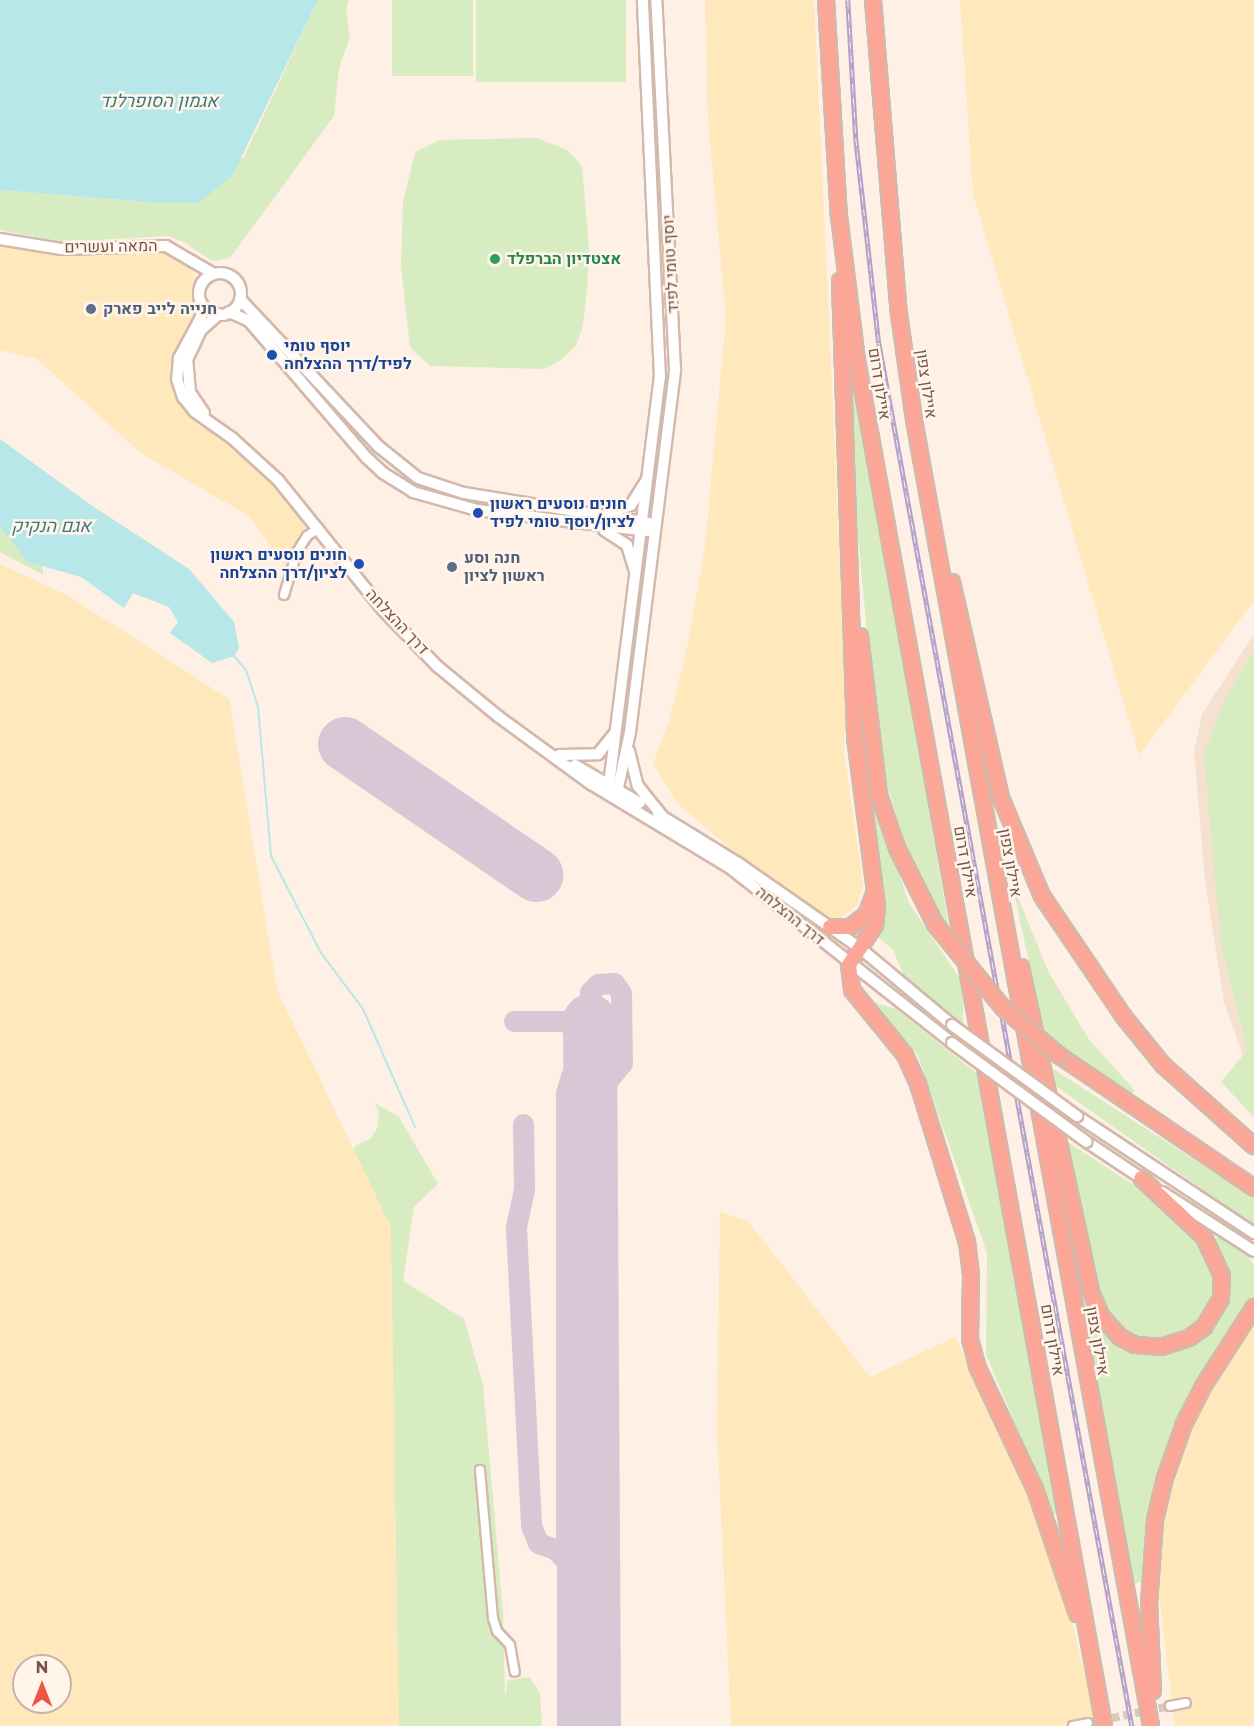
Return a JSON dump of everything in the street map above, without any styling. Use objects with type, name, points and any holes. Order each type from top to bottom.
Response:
[{"type":"highway","name":"איילון דרום","points":[[826,0],[839,216],[872,444],[1104,1726]]},
{"type":"highway","name":"איילון צפון","points":[[873,0],[895,275],[914,420],[1151,1726]]},
{"type":"highway","points":[[839,216],[858,778],[875,892],[875,925],[849,965],[852,990],[905,1055],[927,1107],[967,1242],[971,1276],[970,1339],[977,1366],[1044,1512],[1094,1670]]},
{"type":"highway","points":[[914,420],[993,767],[1017,844],[1042,896],[1124,1017],[1179,1081],[1254,1146]]},
{"type":"highway","points":[[851,538],[879,795],[897,848],[935,924],[1003,1008],[1060,1056],[1254,1188]]},
{"type":"highway","points":[[990,843],[1005,890],[1091,1292],[1101,1316],[1120,1337],[1135,1345],[1161,1347],[1190,1338],[1204,1327],[1221,1299],[1222,1276],[1204,1237],[1141,1178]]},
{"type":"highway","points":[[830,927],[850,927],[866,915],[875,892]]},
{"type":"highway","points":[[1158,1726],[1149,1604],[1158,1509],[1184,1424],[1214,1366],[1254,1307]]},
{"type":"street","name":"יוסף טומי לפיד","points":[[613,791],[618,724],[645,521],[661,351],[643,0]]},
{"type":"street","name":"יוסף טומי לפיד","points":[[630,732],[675,369],[656,0]]},
{"type":"street","name":"המאה ועשרים","points":[[0,239],[61,249],[153,245],[184,254],[214,274]]},
{"type":"street","points":[[184,254],[201,285],[202,304],[249,321],[367,458],[397,483],[426,498],[462,507],[643,532],[657,528]]},
{"type":"street","points":[[201,285],[214,274],[234,279],[240,299],[386,454],[418,478],[464,493],[645,521],[657,528]]},
{"type":"street","points":[[224,313],[240,299]]},
{"type":"street","name":"דרך ההצלחה","points":[[202,304],[201,317],[179,358],[177,379],[187,403],[278,480],[399,628],[471,696],[519,732],[613,791],[662,816],[830,927],[860,948],[952,1025],[1077,1116],[1254,1233]]},
{"type":"street","name":"דרך ההצלחה","points":[[212,423],[190,392],[186,372],[195,340],[224,313]]},
{"type":"street","points":[[604,514],[631,505],[650,472]]},
{"type":"street","points":[[598,527],[627,545],[637,583]]},
{"type":"street","points":[[284,595],[297,552],[307,536],[319,528]]},
{"type":"street","points":[[559,755],[598,754],[611,741],[618,724]]},
{"type":"street","name":"דרך ההצלחה","points":[[519,732],[559,755],[730,868],[849,965],[1087,1142],[1254,1251]]},
{"type":"street","points":[[613,791],[630,732]]},
{"type":"street","points":[[630,732],[632,770],[638,786],[662,816]]},
{"type":"street","points":[[480,1470],[493,1618],[496,1631],[510,1644],[515,1672]]},
{"type":"street","points":[[1170,1706],[1186,1703]]},
{"type":"street","points":[[1074,1726],[1088,1723]]},
{"type":"shaded area","points":[[1254,634],[1254,1087],[1224,1002],[1205,881],[1194,752],[1202,714]]},
{"type":"green space","points":[[318,0],[348,0],[346,10],[350,37],[339,68],[334,116],[230,258],[212,261],[184,242],[168,236],[61,242],[0,230],[0,190],[159,203],[244,157]]},
{"type":"green space","points":[[392,0],[473,0],[473,76],[392,76]]},
{"type":"green space","points":[[476,0],[626,0],[626,82],[476,82]]},
{"type":"green space","name":"אצטדיון הברפלד","points":[[537,138],[567,150],[582,166],[589,247],[583,326],[576,346],[558,362],[544,369],[430,366],[410,347],[401,266],[403,203],[415,152],[440,140]]},
{"type":"green space","points":[[845,341],[878,511],[949,928],[916,877],[884,776],[875,718],[846,410]]},
{"type":"green space","points":[[0,508],[42,547],[43,575],[0,552]]},
{"type":"green space","points":[[1254,651],[1254,1117],[1221,1082],[1247,1050],[1221,945],[1204,756],[1221,706]]},
{"type":"green space","points":[[871,793],[909,903],[963,983],[963,1025],[907,983],[893,950],[877,936],[880,928],[866,798]]},
{"type":"green space","points":[[1012,883],[1048,971],[1088,1038],[1135,1091],[1129,1095],[1044,1032]]},
{"type":"green space","points":[[874,1002],[896,1009],[980,1076],[1062,1513],[1053,1515],[986,1354],[987,1253],[917,1053],[866,1003]]},
{"type":"green space","points":[[1053,1069],[1254,1198],[1254,1226],[1057,1087]]},
{"type":"green space","points":[[375,1103],[399,1117],[438,1184],[414,1207],[403,1281],[464,1319],[483,1385],[503,1612],[505,1698],[508,1680],[530,1677],[540,1694],[542,1726],[349,1726],[354,1154],[355,1146],[370,1139],[377,1129],[379,1114]]},
{"type":"green space","points":[[1066,1141],[1157,1200],[1199,1240],[1216,1277],[1215,1298],[1192,1329],[1167,1340],[1136,1339],[1116,1326],[1102,1305]]},
{"type":"green space","points":[[1219,1234],[1246,1253],[1254,1266],[1254,1298],[1211,1359],[1170,1440],[1151,1507],[1142,1581],[1134,1584],[1080,1299],[1085,1301],[1101,1329],[1123,1349],[1162,1355],[1193,1345],[1216,1325],[1228,1302],[1229,1275],[1214,1241]]},
{"type":"sand","points":[[705,0],[814,0],[846,688],[844,752],[863,884],[857,906],[834,922],[827,922],[741,857],[678,804],[653,764],[669,721],[689,639],[705,547],[726,317],[708,120]]},
{"type":"sand","points":[[960,0],[1254,0],[1254,601],[1139,755],[973,194]]},
{"type":"sand","points":[[0,243],[55,254],[168,252],[189,263],[196,278],[197,304],[195,316],[172,354],[174,390],[188,411],[281,491],[307,522],[286,568],[249,516],[142,454],[37,359],[0,350]]},
{"type":"sand","points":[[0,564],[67,595],[229,699],[277,990],[391,1227],[399,1726],[0,1726]]},
{"type":"sand","points":[[720,1212],[748,1221],[870,1377],[955,1337],[1024,1480],[1046,1540],[1070,1612],[1097,1726],[731,1726],[717,1428]]},
{"type":"sand","points":[[1254,1322],[1254,1726],[1175,1726],[1158,1585],[1161,1528],[1185,1446],[1220,1372]]},
{"type":"water","name":"אגמון הסופרלנד","points":[[0,0],[318,0],[232,176],[198,203],[159,203],[0,190]]},
{"type":"water","name":"אגם הנקיק","points":[[0,439],[91,505],[189,569],[234,622],[239,648],[234,656],[212,663],[170,633],[178,622],[169,607],[133,593],[124,608],[81,577],[28,562],[0,526]]},
{"type":"waterway","points":[[234,656],[246,670],[258,707],[271,856],[321,953],[363,1009],[415,1127]]},
{"type":"taxiway","points":[[590,1021],[590,992],[598,984],[614,983],[621,993],[622,1063],[591,1100]]},
{"type":"taxiway","points":[[514,1021],[565,1021],[580,1034],[580,1068],[571,1076],[566,1094],[566,1561]]},
{"type":"taxiway","points":[[523,1124],[524,1189],[516,1228],[531,1525],[538,1543],[555,1549],[571,1565],[593,1566]]},
{"type":"taxiway","points":[[567,1562],[567,1726]]},
{"type":"runway","points":[[345,744],[536,875]]},
{"type":"runway","points":[[590,1021],[594,1726]]},
{"type":"tunnel","points":[[1088,1723],[1170,1706]]},
{"type":"railway","points":[[848,0],[856,139],[879,343],[1132,1726]]},
{"type":"place","name":"אצטדיון הברפלד","points":[[495,259]]},
{"type":"place","name":"חנייה לייב פארק","points":[[91,309]]},
{"type":"place","name":"יוסף טומי לפיד/דרך ההצלחה","points":[[272,355]]},
{"type":"place","name":"חונים נוסעים ראשון לציון/יוסף טומי לפיד","points":[[478,513]]},
{"type":"place","name":"חונים נוסעים ראשון לציון/דרך ההצלחה","points":[[359,564]]},
{"type":"place","name":"חנה וסע ראשון לציון","points":[[452,567]]}]
